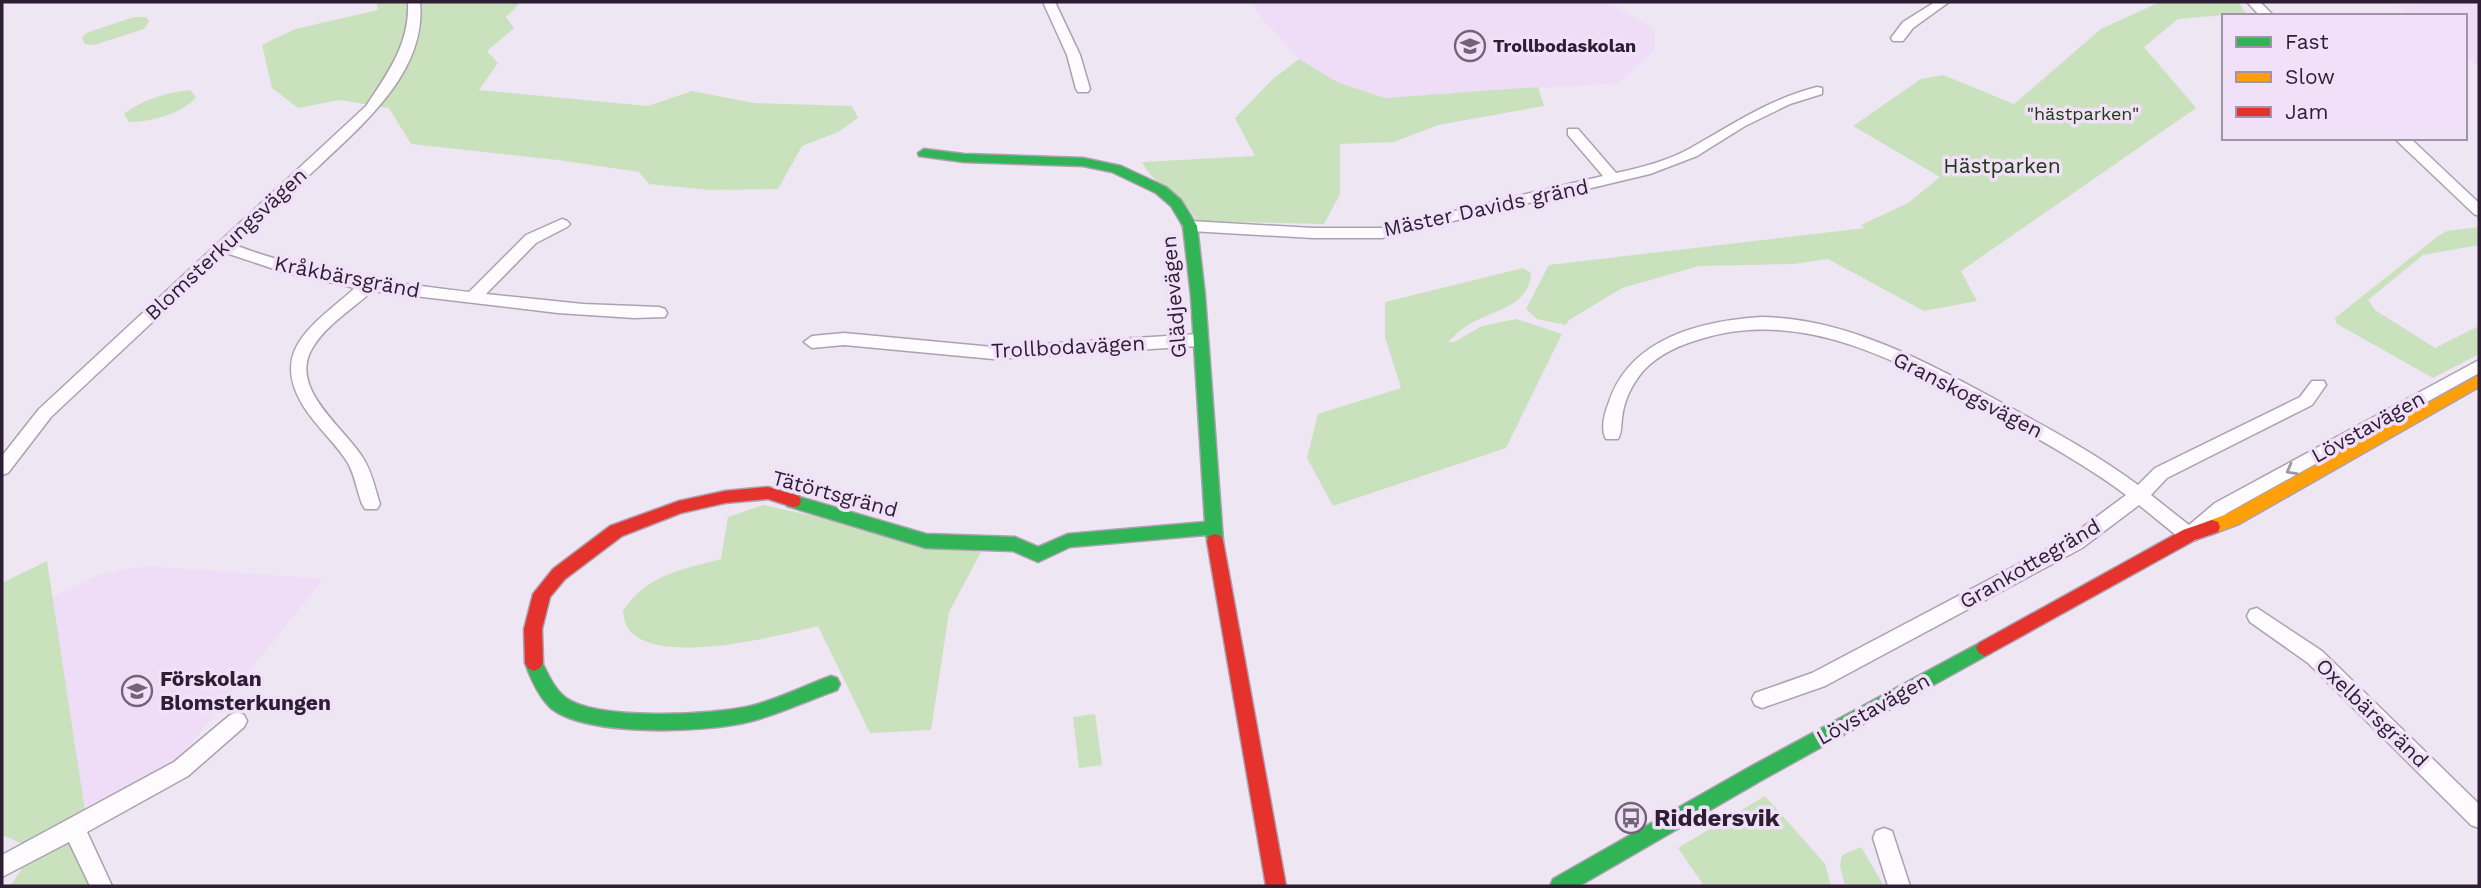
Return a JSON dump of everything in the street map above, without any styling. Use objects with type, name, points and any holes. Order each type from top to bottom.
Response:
[{"type":"street","name":"Blomsterkungsvägen","points":[[2,468],[11,444],[371,109],[408,45],[417,15],[414,2]]},
{"type":"street","points":[[1049,2],[1058,27],[1081,71],[1083,89]]},
{"type":"street","points":[[1898,38],[1908,25],[1943,2]]},
{"type":"street","points":[[2253,2],[2266,14]]},
{"type":"street","name":"Mäster Davids gränd","points":[[1190,226],[1314,233],[1382,233],[1645,171],[1692,153],[1740,123],[1785,101],[1817,91]]},
{"type":"street","name":"Mäster Davids gränd","points":[[1573,132],[1614,180]]},
{"type":"street","points":[[2403,140],[2479,211]]},
{"type":"street","name":"Glädjevägen","points":[[924,153],[964,158],[1083,162],[1116,169],[1161,190],[1176,203],[1190,226],[1198,296],[1213,528],[1276,886]]},
{"type":"street","points":[[473,298],[531,239],[562,224]]},
{"type":"street","name":"Kråkbärsgränd","points":[[224,246],[251,258],[368,285],[605,313],[659,313]]},
{"type":"street","points":[[368,285],[304,346],[297,360],[296,376],[313,405],[358,464],[371,504]]},
{"type":"street","name":"Granskogsvägen","points":[[1612,434],[1612,414],[1618,398],[1638,364],[1650,355],[1671,343],[1718,328],[1767,323],[1790,324],[1865,345],[1919,366],[2076,452],[2139,495],[2189,535]]},
{"type":"street","name":"Trollbodavägen","points":[[812,342],[844,339],[993,353],[1199,340]]},
{"type":"street","name":"Lövstavägen","points":[[2189,535],[2221,508],[2479,366]]},
{"type":"street","name":"Lövstavägen","points":[[1560,886],[2189,535],[2233,519],[2479,380]]},
{"type":"street","name":"Grankottegränd","points":[[1762,699],[1818,680],[2075,543],[2139,495],[2161,473],[2306,401],[2318,385]]},
{"type":"street","name":"Tätörtsgränd","points":[[831,684],[749,714],[706,719],[630,721],[588,716],[561,705],[543,685],[533,660],[533,629],[542,594],[559,574],[616,531],[679,507],[725,497],[768,493],[926,541],[1015,544],[1038,555],[1069,541],[1213,528]]},
{"type":"street","name":"Oxelbärsgränd","points":[[2257,616],[2315,657],[2479,818]]},
{"type":"street","points":[[2,867],[181,769],[237,721]]},
{"type":"street","points":[[74,829],[102,886]]},
{"type":"street","points":[[1884,838],[1899,886]]},
{"type":"shaded area","name":"Trollbodaskolan","points":[[1251,2],[1609,2],[1654,29],[1654,50],[1619,83],[1385,98],[1337,82],[1299,59],[1263,20]]},
{"type":"shaded area","points":[[2479,2],[2479,67],[2467,58],[2467,14],[2408,14],[2396,5]]},
{"type":"shaded area","name":"Förskolan Blomsterkungen","points":[[148,566],[323,579],[176,762],[69,815],[44,601],[100,574]]},
{"type":"green space","points":[[376,2],[521,2],[506,17],[514,28],[487,51],[498,63],[479,90],[648,106],[692,91],[754,103],[852,106],[858,118],[838,132],[802,146],[778,189],[710,190],[649,184],[639,172],[411,144],[389,108],[339,100],[298,108],[272,88],[262,45],[295,29],[378,10]]},
{"type":"green space","name":"Hästparken","points":[[2160,2],[2238,2],[2246,13],[2178,19],[2144,47],[2196,108],[1961,271],[1977,301],[1924,311],[1828,259],[1793,264],[1699,266],[1622,288],[1569,320],[1566,325],[1537,319],[1526,309],[1549,265],[1865,228],[1861,225],[1908,203],[1940,177],[1853,126],[1921,79],[1943,75],[2014,104],[2101,29]]},
{"type":"green space","points":[[134,17],[146,17],[149,21],[144,29],[94,45],[85,44],[82,38],[86,33]]},
{"type":"green space","points":[[1299,59],[1337,82],[1385,98],[1538,87],[1544,106],[1438,125],[1394,142],[1340,144],[1340,194],[1324,224],[1197,221],[1184,204],[1154,179],[1142,162],[1255,156],[1235,118],[1273,79]]},
{"type":"green space","points":[[190,90],[196,97],[183,108],[165,116],[129,122],[124,114],[155,98]]},
{"type":"green space","points":[[2479,227],[2479,245],[2423,255],[2368,300],[2375,310],[2435,348],[2479,326],[2479,354],[2433,378],[2337,324],[2335,318],[2438,236],[2447,231]]},
{"type":"green space","points":[[1523,268],[1531,273],[1529,284],[1517,300],[1467,326],[1448,342],[1454,342],[1482,326],[1516,319],[1562,334],[1506,448],[1333,506],[1307,458],[1318,414],[1401,388],[1385,337],[1385,302]]},
{"type":"green space","points":[[763,505],[981,552],[949,612],[931,730],[870,733],[818,626],[749,641],[693,647],[667,646],[645,641],[628,629],[623,611],[633,598],[666,575],[721,559],[728,517]]},
{"type":"green space","points":[[47,561],[85,811],[23,844],[2,835],[2,583]]},
{"type":"green space","points":[[1095,714],[1102,765],[1079,768],[1073,717]]},
{"type":"green space","points":[[1765,796],[1825,864],[1831,886],[1704,886],[1678,848]]},
{"type":"green space","points":[[69,843],[94,886],[10,886],[25,864]]},
{"type":"green space","points":[[1861,847],[1884,886],[1845,886],[1840,866],[1842,855]]},
{"type":"traffic: fast","points":[[924,153],[964,158],[1083,162],[1116,169],[1161,190],[1176,203],[1190,226],[1198,296],[1215,541]]},
{"type":"traffic: fast","points":[[793,501],[926,541],[1015,544],[1038,555],[1068,541],[1213,528]]},
{"type":"traffic: fast","points":[[1560,886],[1755,774],[1985,648]]},
{"type":"traffic: fast","points":[[534,663],[544,685],[560,704],[575,712],[623,720],[709,720],[750,714],[831,684]]},
{"type":"traffic: slow","points":[[2212,527],[2233,519],[2479,380]]},
{"type":"traffic: jam","points":[[534,663],[533,629],[542,594],[559,574],[616,531],[679,507],[725,497],[768,493],[793,501]]},
{"type":"traffic: jam","points":[[1985,648],[2189,535],[2212,527]]},
{"type":"traffic: jam","points":[[1215,541],[1276,886]]},
{"type":"place","name":"Trollbodaskolan","points":[[1470,46]]},
{"type":"place","name":"Förskolan Blomsterkungen","points":[[137,691]]},
{"type":"place","name":"Riddersvik","points":[[1631,818]]},
{"type":"park label","name":"\"hästparken\"","points":[[2083,114]]}]
